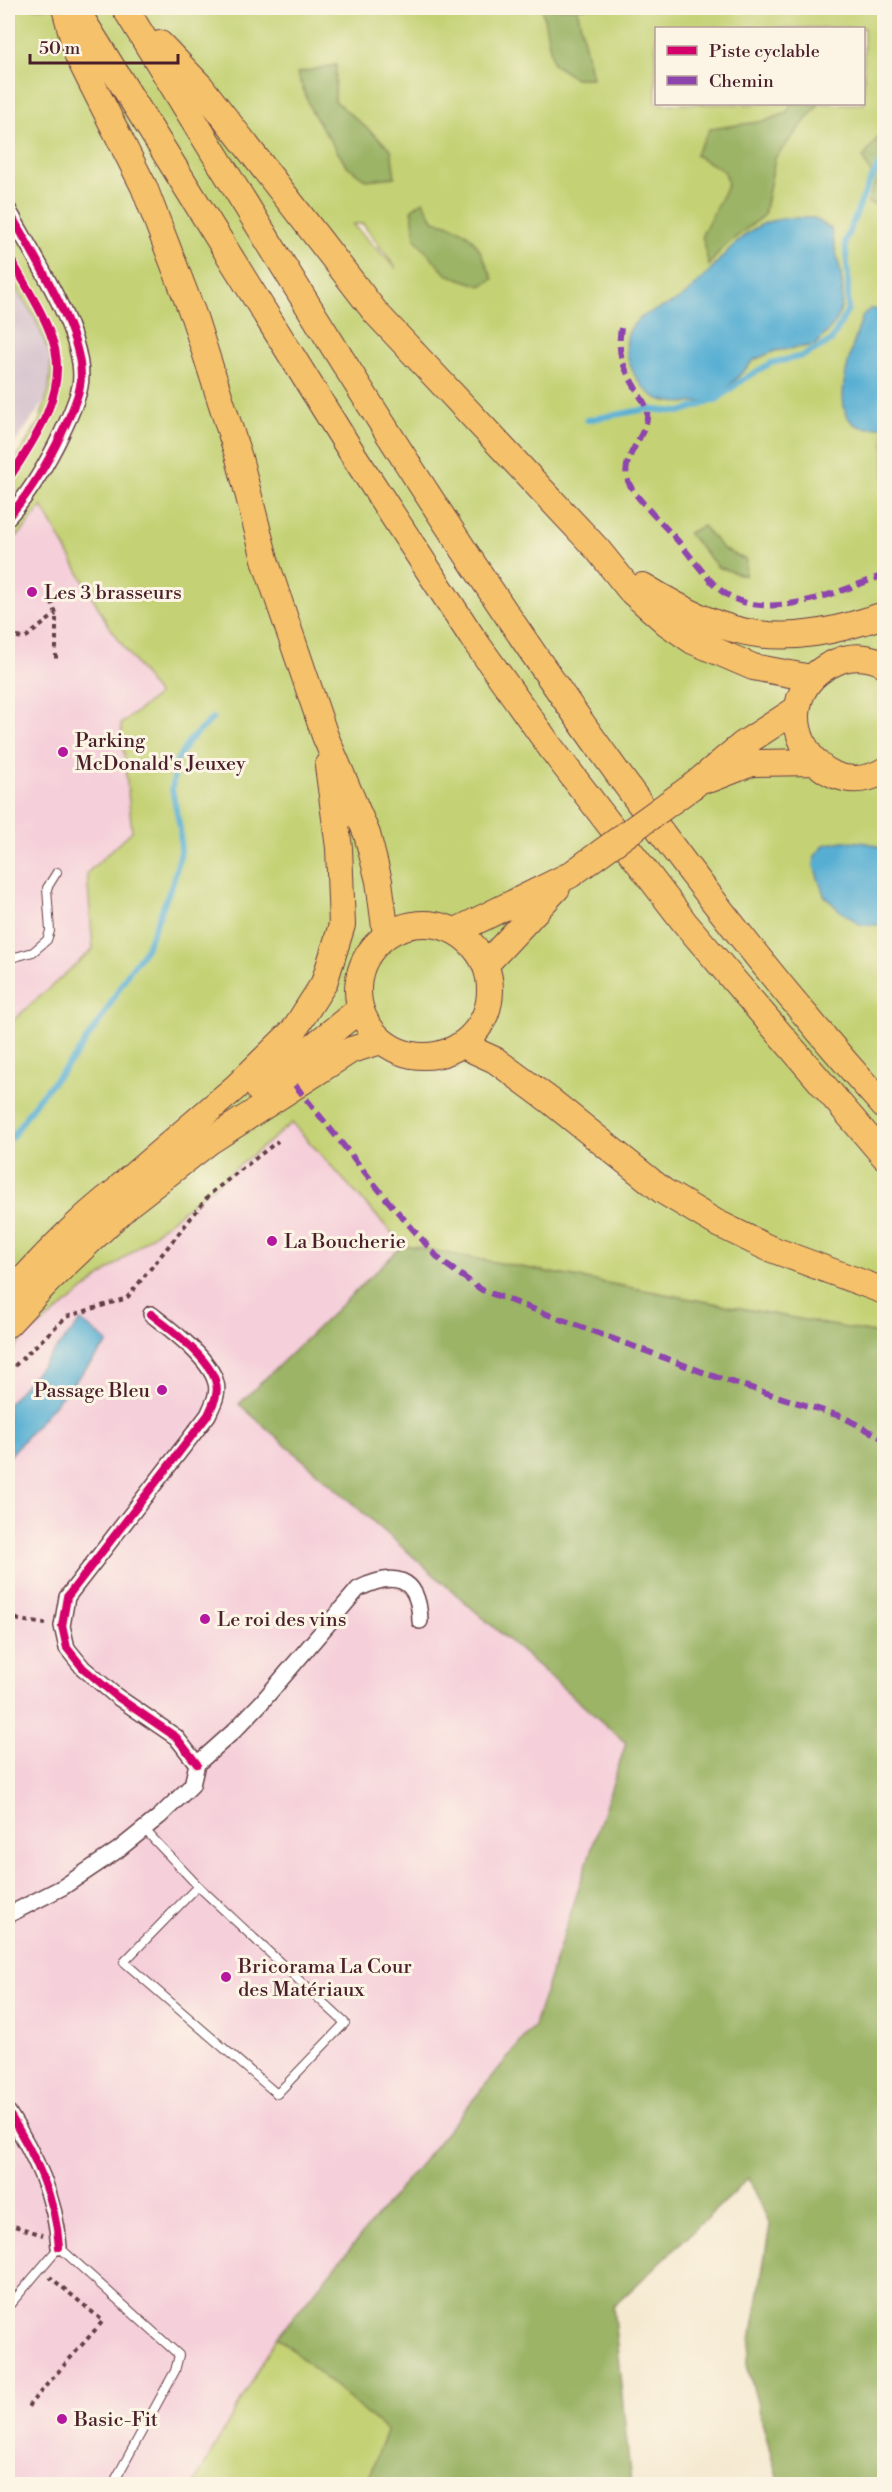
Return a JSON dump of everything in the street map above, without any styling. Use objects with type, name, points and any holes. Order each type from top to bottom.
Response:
[{"type":"main road","points":[[65,8],[78,56],[144,187],[194,317],[239,458],[266,563],[325,736],[367,834],[379,881],[386,935]]},
{"type":"main road","points":[[75,8],[354,456],[472,636],[551,748],[685,923],[885,1156]]},
{"type":"main road","points":[[125,8],[201,87],[376,313],[598,550],[631,591],[667,623],[693,641],[753,667],[811,678]]},
{"type":"main road","points":[[125,8],[408,465],[569,706],[672,849],[816,1030],[885,1106]]},
{"type":"main road","points":[[598,550],[639,584],[677,607],[710,623],[733,630],[768,635],[810,635],[885,615]]},
{"type":"main road","points":[[885,664],[860,657],[842,659],[825,666],[811,678],[801,693],[796,709],[797,729],[803,747],[815,762],[829,772],[844,777],[861,778],[885,771]]},
{"type":"main road","points":[[456,931],[570,875],[694,785],[741,745],[796,709]]},
{"type":"main road","points":[[8,1296],[42,1258],[237,1086],[294,1030],[324,983],[342,925],[339,848],[325,736]]},
{"type":"main road","points":[[694,785],[752,763],[815,762]]},
{"type":"main road","points":[[486,964],[570,875]]},
{"type":"main road","points":[[433,923],[456,931],[473,945],[486,964],[490,981],[490,1000],[485,1017],[475,1033],[462,1045],[440,1054],[417,1056],[394,1050],[381,1041],[366,1023],[360,1009],[357,988],[361,968],[371,949],[386,935],[408,925],[433,923]]},
{"type":"main road","points":[[121,1186],[212,1126],[309,1052],[360,1009]]},
{"type":"main road","points":[[8,1324],[129,1204],[210,1141],[351,1050],[381,1041]]},
{"type":"main road","points":[[462,1045],[504,1067],[552,1102],[663,1191],[715,1222],[766,1247],[885,1291]]},
{"type":"street","points":[[8,517],[45,466],[63,430],[81,385],[79,357],[72,330],[13,205]]},
{"type":"street","points":[[151,1314],[175,1332],[208,1367],[216,1383],[217,1396],[208,1414],[66,1597],[62,1626],[67,1648],[83,1668],[116,1696],[176,1737],[197,1764]]},
{"type":"street","points":[[8,1915],[63,1887],[118,1850],[192,1785],[197,1764],[234,1731],[261,1702],[358,1589],[378,1579],[399,1580],[413,1588],[420,1603],[420,1621]]},
{"type":"street","points":[[8,2112],[28,2143],[44,2179],[58,2222],[59,2247]]},
{"type":"lane","points":[[8,959],[33,952],[47,940],[50,931],[47,888],[57,872]]},
{"type":"lane","points":[[144,1829],[198,1886],[345,2023],[277,2094],[124,1962],[198,1886]]},
{"type":"lane","points":[[8,2307],[59,2247],[179,2355],[175,2371],[113,2484]]},
{"type":"path","points":[[8,182],[13,205]]},
{"type":"path","points":[[51,601],[56,613],[56,661]]},
{"type":"path","points":[[8,636],[25,638],[56,613]]},
{"type":"path","points":[[8,1372],[66,1317],[127,1298],[139,1286],[211,1193],[278,1141]]},
{"type":"path","points":[[8,1614],[19,1620],[62,1626]]},
{"type":"path","points":[[8,2221],[14,2226],[44,2235],[42,2242]]},
{"type":"path","points":[[31,2406],[29,2405],[103,2321],[41,2269]]},
{"type":"shaded area","points":[[8,275],[35,318],[51,357],[55,386],[8,453]]},
{"type":"shaded area","points":[[41,505],[107,623],[158,695],[121,724],[132,831],[87,873],[93,949],[8,1025],[8,544],[22,532]]},
{"type":"shaded area","points":[[292,1123],[403,1245],[239,1404],[626,1742],[534,2026],[277,2337],[194,2484],[8,2484],[8,1357],[22,1340]]},
{"type":"green space","points":[[8,8],[884,8],[884,1335],[403,1245],[292,1123],[22,1340],[8,1357],[8,1025],[93,949],[87,873],[132,831],[121,724],[158,695],[107,623],[42,506],[22,532],[8,544],[8,472],[39,422],[49,390],[51,357],[35,318],[8,275]],"holes":[[[363,224],[396,268],[353,225]]]},
{"type":"green space","points":[[542,8],[577,8],[592,78],[575,78],[553,64]]},
{"type":"green space","points":[[336,65],[335,101],[391,149],[395,177],[366,180],[346,165],[312,112],[297,73]]},
{"type":"green space","points":[[791,105],[818,105],[775,158],[764,215],[721,249],[709,266],[702,235],[728,184],[724,171],[695,155],[710,129],[765,121],[787,113]]},
{"type":"green space","points":[[884,129],[884,206],[868,203],[875,182],[863,158]]},
{"type":"green space","points":[[423,201],[434,221],[448,224],[473,240],[493,279],[481,286],[446,274],[415,239],[412,209]]},
{"type":"green space","points":[[703,526],[723,549],[746,560],[745,576],[718,567],[688,533]]},
{"type":"green space","points":[[403,1245],[884,1335],[884,2484],[779,2484],[747,2365],[770,2225],[749,2178],[613,2307],[631,2484],[366,2484],[387,2431],[277,2337],[534,2026],[626,1743],[239,1404]]},
{"type":"green space","points":[[277,2337],[388,2431],[366,2484],[194,2484]]},
{"type":"water","points":[[790,218],[814,218],[831,229],[842,287],[840,310],[832,327],[815,345],[775,351],[754,360],[716,400],[671,402],[649,393],[635,375],[627,354],[626,343],[634,324],[645,315],[682,297],[740,239],[751,231],[769,222]]},
{"type":"water","points":[[870,309],[884,310],[884,426],[863,427],[850,420],[844,406],[844,388],[852,348],[863,315]]},
{"type":"water","points":[[843,841],[870,844],[884,851],[884,925],[861,925],[838,909],[824,895],[814,866],[815,856],[824,845]]},
{"type":"water","points":[[81,1321],[107,1341],[107,1344],[8,1458],[8,1404]]},
{"type":"waterway","points":[[587,420],[647,409],[680,412],[716,400],[742,380],[771,363],[803,356],[831,341],[848,310],[845,241],[870,181],[884,157]]},
{"type":"waterway","points":[[8,1140],[38,1099],[74,1058],[146,949],[173,882],[181,852],[180,828],[172,789],[177,760],[189,741],[213,718]]},
{"type":"marked path","points":[[621,328],[620,348],[623,364],[647,412],[644,429],[628,463],[626,472],[628,481],[643,503],[717,587],[740,601],[760,605],[781,605],[825,596],[884,575]]},
{"type":"marked path","points":[[295,1085],[388,1201],[441,1261],[482,1290],[716,1377],[843,1417],[884,1439]]},
{"type":"cycle path","points":[[8,209],[56,295],[76,344],[80,366],[80,386],[63,431],[34,483],[8,517]]},
{"type":"cycle path","points":[[8,254],[47,324],[55,349],[57,367],[56,385],[45,419],[8,480]]},
{"type":"cycle path","points":[[151,1314],[198,1354],[206,1364],[216,1383],[215,1399],[208,1415],[67,1597],[62,1626],[67,1648],[83,1668],[116,1696],[176,1737],[197,1764]]},
{"type":"cycle path","points":[[8,2112],[27,2143],[42,2176],[53,2211],[59,2247]]},
{"type":"place","name":"Les 3 brasseurs","points":[[32,592]]},
{"type":"place","name":"Parking McDonald's Jeuxey","points":[[63,752]]},
{"type":"place","name":"La Boucherie","points":[[272,1241]]},
{"type":"place","name":"Passage Bleu","points":[[162,1390]]},
{"type":"place","name":"Le roi des vins","points":[[205,1619]]},
{"type":"place","name":"Bricorama La Cour des Matériaux","points":[[226,1977]]},
{"type":"place","name":"Basic-Fit","points":[[62,2419]]}]
